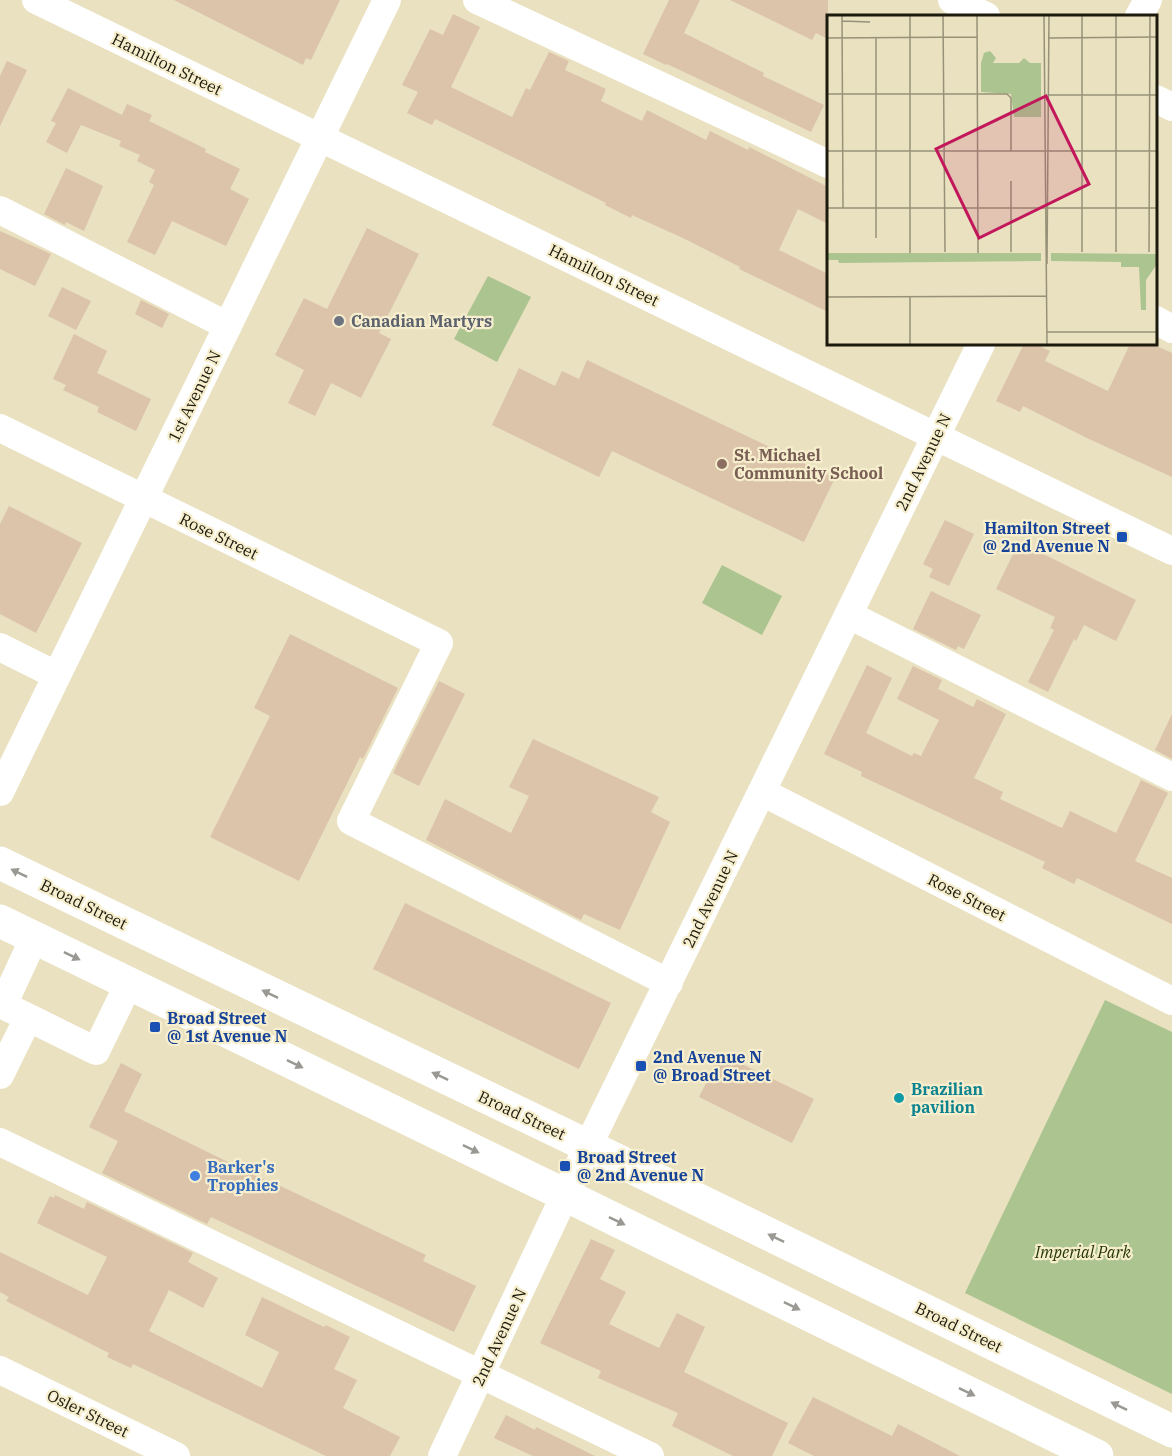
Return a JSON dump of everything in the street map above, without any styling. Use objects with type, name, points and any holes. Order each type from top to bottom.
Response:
[{"type":"main road","name":"Broad Street","points":[[0,863],[1172,1431]]},
{"type":"main road","points":[[0,921],[1097,1456]]},
{"type":"street","name":"Hamilton Street","points":[[36,0],[1172,551]]},
{"type":"street","name":"1st Avenue N","points":[[0,792],[387,0]]},
{"type":"street","points":[[477,0],[827,164]]},
{"type":"street","points":[[952,0],[984,15]]},
{"type":"street","points":[[1140,15],[1148,0]]},
{"type":"street","points":[[1157,100],[1172,107]]},
{"type":"street","points":[[0,210],[228,326]]},
{"type":"street","points":[[1157,322],[1172,329]]},
{"type":"street","name":"2nd Avenue N","points":[[442,1456],[588,1146],[981,345]]},
{"type":"street","name":"Rose Street","points":[[0,428],[439,643],[351,821],[669,983]]},
{"type":"street","points":[[849,615],[1172,777]]},
{"type":"street","points":[[0,647],[56,675]]},
{"type":"street","name":"Rose Street","points":[[762,792],[1172,1000]]},
{"type":"street","points":[[34,938],[1,1006],[96,1051],[129,984]]},
{"type":"street","points":[[0,1075],[28,1018]]},
{"type":"street","points":[[0,1142],[650,1456]]},
{"type":"street","name":"Osler Street","points":[[0,1370],[176,1456]]},
{"type":"green space","points":[[488,276],[531,297],[497,362],[454,339]]},
{"type":"green space","points":[[722,565],[782,596],[762,635],[702,603]]},
{"type":"green space","name":"Imperial Park","points":[[1105,1000],[1172,1032],[1172,1394],[965,1293]]},
{"type":"building","points":[[174,0],[340,0],[311,60],[306,58],[303,65]]},
{"type":"building","points":[[669,0],[700,0],[684,33],[764,73],[763,76],[824,105],[811,132],[643,54]]},
{"type":"building","points":[[730,0],[828,0],[827,38],[816,33],[812,40]]},
{"type":"building","points":[[453,14],[480,27],[451,87],[512,117],[526,88],[530,90],[549,52],[569,61],[565,70],[606,89],[601,101],[642,121],[647,110],[706,140],[710,131],[748,150],[749,147],[827,186],[827,224],[798,209],[779,250],[827,274],[827,312],[739,269],[740,267],[685,239],[632,215],[631,218],[605,205],[606,203],[435,119],[432,125],[407,113],[418,92],[402,85],[430,29],[443,35]]},
{"type":"building","points":[[7,61],[27,70],[0,126],[0,76]]},
{"type":"building","points":[[68,88],[122,115],[127,104],[152,115],[149,121],[206,149],[205,152],[240,169],[230,189],[249,199],[226,246],[172,221],[155,255],[127,242],[154,185],[149,182],[155,170],[137,161],[140,155],[119,146],[121,141],[81,125],[67,153],[46,142],[56,123],[51,121]]},
{"type":"building","points":[[66,168],[103,186],[84,231],[66,222],[65,225],[44,214]]},
{"type":"building","name":"Canadian Martyrs","points":[[367,228],[419,254],[379,333],[391,339],[361,398],[331,383],[315,416],[288,403],[304,370],[275,355],[304,298],[327,309]]},
{"type":"building","points":[[0,231],[51,254],[35,286],[0,269]]},
{"type":"building","points":[[62,287],[91,301],[76,330],[48,316]]},
{"type":"building","points":[[141,300],[169,314],[162,328],[135,314]]},
{"type":"building","points":[[74,334],[107,351],[97,373],[151,399],[136,431],[97,412],[99,407],[63,390],[66,385],[53,379]]},
{"type":"building","points":[[1024,345],[1037,345],[1050,351],[1045,361],[1108,391],[1130,345],[1154,345],[1172,353],[1172,477],[1023,406],[1020,412],[996,401]]},
{"type":"building","name":"St. Michael Community School","points":[[587,360],[835,478],[804,542],[612,451],[599,477],[492,425],[519,368],[555,386],[562,371],[579,379]]},
{"type":"building","points":[[9,506],[82,543],[36,633],[0,614],[0,524]]},
{"type":"building","points":[[945,520],[974,534],[949,586],[929,577],[933,569],[923,564]]},
{"type":"building","points":[[1019,542],[1136,600],[1116,641],[1084,625],[1076,641],[1074,639],[1048,692],[1028,682],[1054,630],[1050,628],[1055,617],[996,589]]},
{"type":"building","points":[[931,591],[981,615],[964,649],[958,646],[956,650],[913,629]]},
{"type":"building","points":[[290,634],[398,688],[363,759],[360,757],[299,881],[210,837],[270,716],[254,708]]},
{"type":"building","points":[[867,665],[892,678],[866,733],[912,756],[914,753],[921,756],[939,720],[897,699],[913,666],[942,680],[938,689],[973,707],[977,699],[1006,714],[974,778],[1003,792],[1000,799],[1062,828],[1070,811],[1116,833],[1141,780],[1168,793],[1135,861],[1172,878],[1172,924],[1077,878],[1074,884],[1042,868],[1045,862],[861,776],[862,772],[824,754]]},
{"type":"building","points":[[439,681],[465,694],[419,786],[393,773]]},
{"type":"building","points":[[1172,714],[1172,759],[1155,750]]},
{"type":"building","points":[[533,739],[659,797],[651,812],[670,822],[620,930],[584,914],[581,920],[426,840],[445,799],[511,833],[529,796],[509,787]]},
{"type":"building","points":[[405,903],[611,1003],[579,1069],[373,969]]},
{"type":"building","points":[[721,1054],[814,1099],[792,1143],[699,1097]]},
{"type":"building","points":[[121,1063],[142,1074],[124,1111],[426,1255],[423,1261],[476,1286],[454,1332],[211,1217],[207,1224],[102,1173],[118,1141],[89,1127]]},
{"type":"building","points":[[55,1195],[84,1209],[87,1202],[193,1253],[188,1262],[218,1278],[203,1308],[169,1290],[149,1331],[262,1388],[279,1352],[245,1335],[262,1297],[350,1337],[334,1369],[357,1380],[343,1408],[400,1437],[390,1456],[326,1456],[133,1364],[131,1368],[107,1357],[109,1353],[6,1301],[9,1297],[0,1292],[0,1252],[88,1295],[107,1257],[37,1223],[50,1196],[54,1198]]},
{"type":"building","points":[[591,1239],[615,1250],[600,1279],[626,1292],[609,1324],[659,1348],[677,1313],[705,1327],[684,1372],[788,1423],[772,1456],[733,1456],[672,1426],[678,1413],[598,1378],[601,1371],[540,1343]]},
{"type":"building","points":[[813,1397],[892,1436],[898,1424],[960,1456],[814,1456],[788,1443]]},
{"type":"building","points":[[506,1415],[595,1456],[533,1456],[494,1438]]},
{"type":"place","name":"Canadian Martyrs","points":[[339,321]]},
{"type":"place","name":"St. Michael Community School","points":[[722,464]]},
{"type":"place","name":"Hamilton Street @ 2nd Avenue N","points":[[1122,537]]},
{"type":"place","name":"Broad Street @ 1st Avenue N","points":[[155,1027]]},
{"type":"place","name":"2nd Avenue N @ Broad Street","points":[[641,1066]]},
{"type":"place","name":"Brazilian pavilion","points":[[899,1098]]},
{"type":"place","name":"Broad Street @ 2nd Avenue N","points":[[565,1166]]},
{"type":"place","name":"Barker's Trophies","points":[[195,1176]]}]
